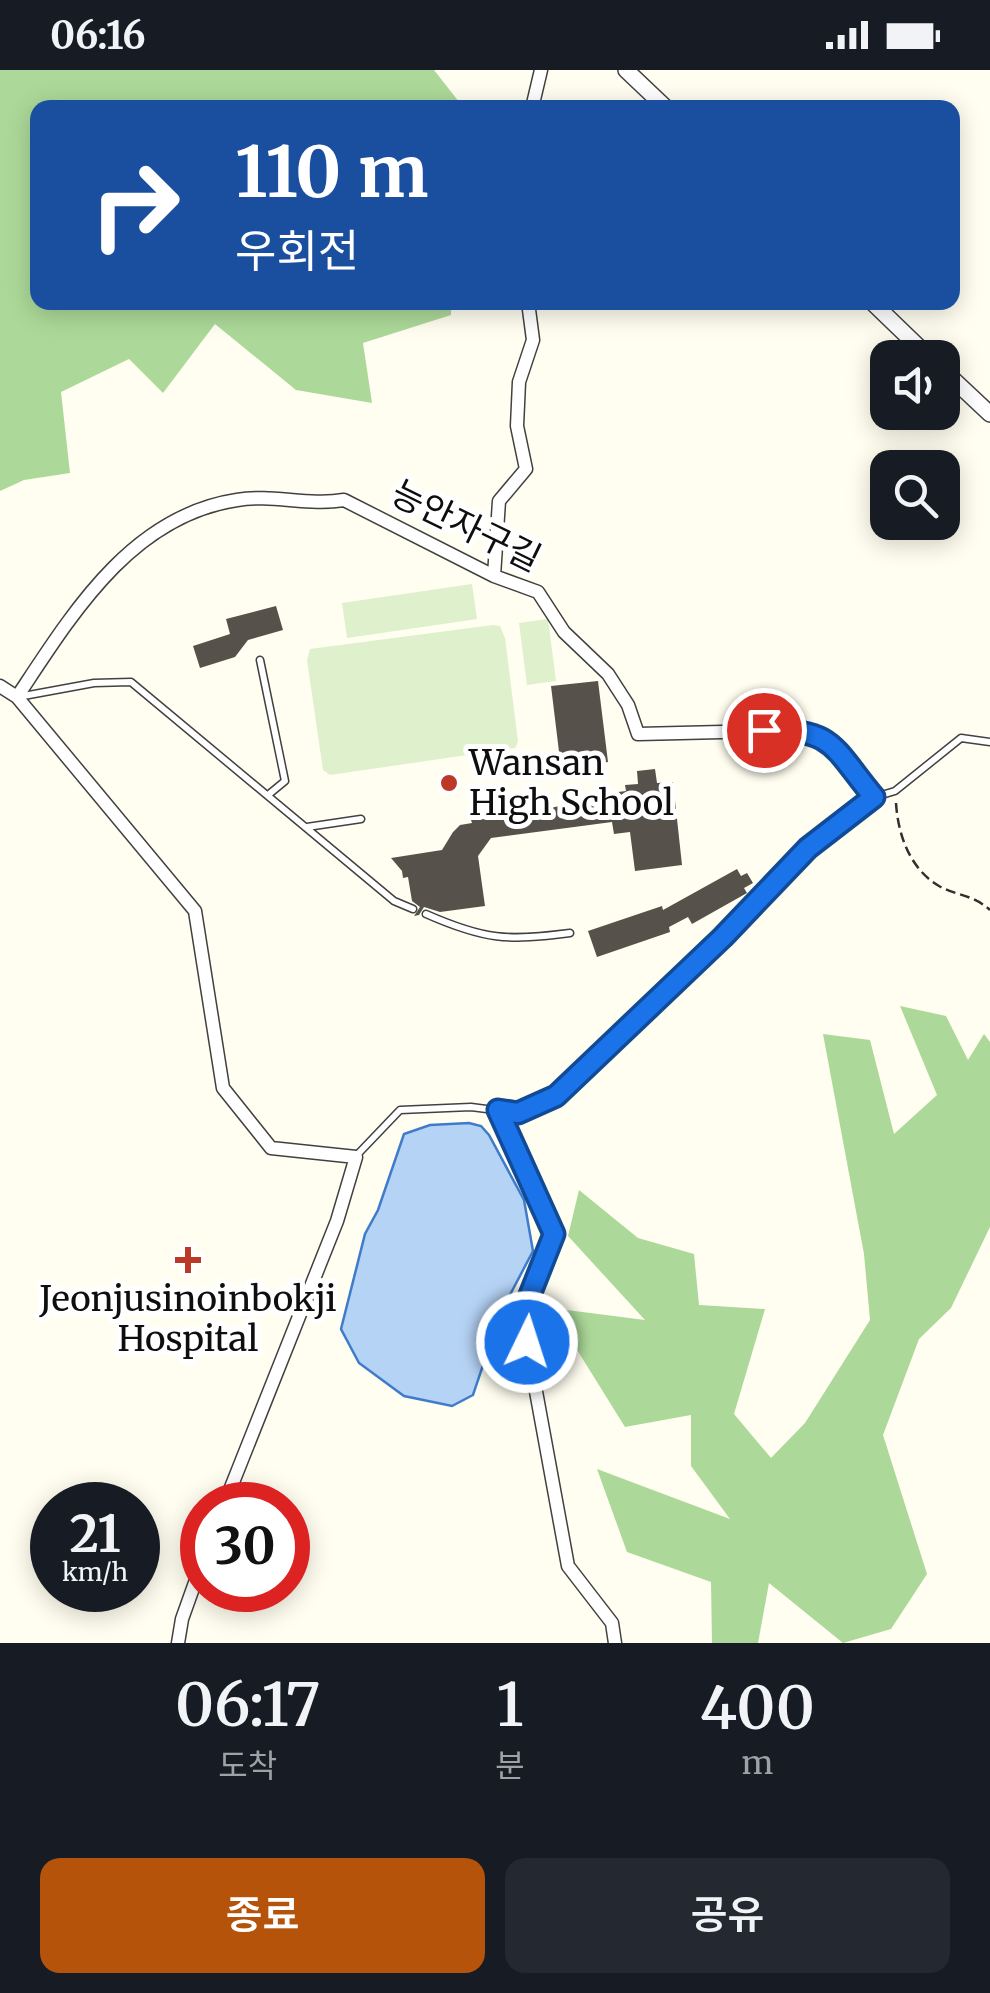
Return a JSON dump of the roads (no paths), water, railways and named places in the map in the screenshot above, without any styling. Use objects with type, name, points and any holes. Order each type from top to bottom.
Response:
[{"type":"street","points":[[534,100],[541,70]]},
{"type":"street","points":[[626,70],[658,100]]},
{"type":"street","points":[[494,576],[498,501],[526,469],[517,426],[519,382],[533,340],[529,310]]},
{"type":"street","points":[[880,310],[911,340]]},
{"type":"street","points":[[960,386],[990,414]]},
{"type":"street","name":"능안자구길","points":[[17,697],[66,622],[147,534],[212,505],[242,499],[316,505],[344,500],[494,576],[538,592],[564,632],[608,674],[628,704],[638,734],[804,730],[823,737],[874,797]]},
{"type":"street","points":[[0,686],[17,697],[195,911],[223,1088],[271,1148],[356,1156],[338,1221],[233,1482]]},
{"type":"street","points":[[498,1110],[554,1234],[522,1315],[568,1566],[612,1623],[615,1643]]},
{"type":"street","points":[[178,1643],[184,1612]]},
{"type":"lane","points":[[260,660],[285,781],[268,796]]},
{"type":"lane","points":[[17,697],[94,682],[132,682],[394,901],[413,909]]},
{"type":"lane","points":[[356,1156],[400,1110],[518,1113],[556,1096],[723,937],[808,848],[874,797],[896,792],[961,738],[990,742]]},
{"type":"lane","points":[[306,827],[361,819]]},
{"type":"lane","points":[[426,914],[472,934],[514,940],[570,933]]},
{"type":"water","points":[[430,1125],[481,1126],[489,1135],[524,1200],[533,1251],[501,1312],[473,1395],[452,1406],[404,1396],[359,1363],[341,1329],[365,1234],[378,1210],[404,1134]]},
{"type":"place","name":"Wansan High School","points":[[449,783]]},
{"type":"place","name":"Jeonjusinoinbokji Hospital","points":[[188,1260]]}]
